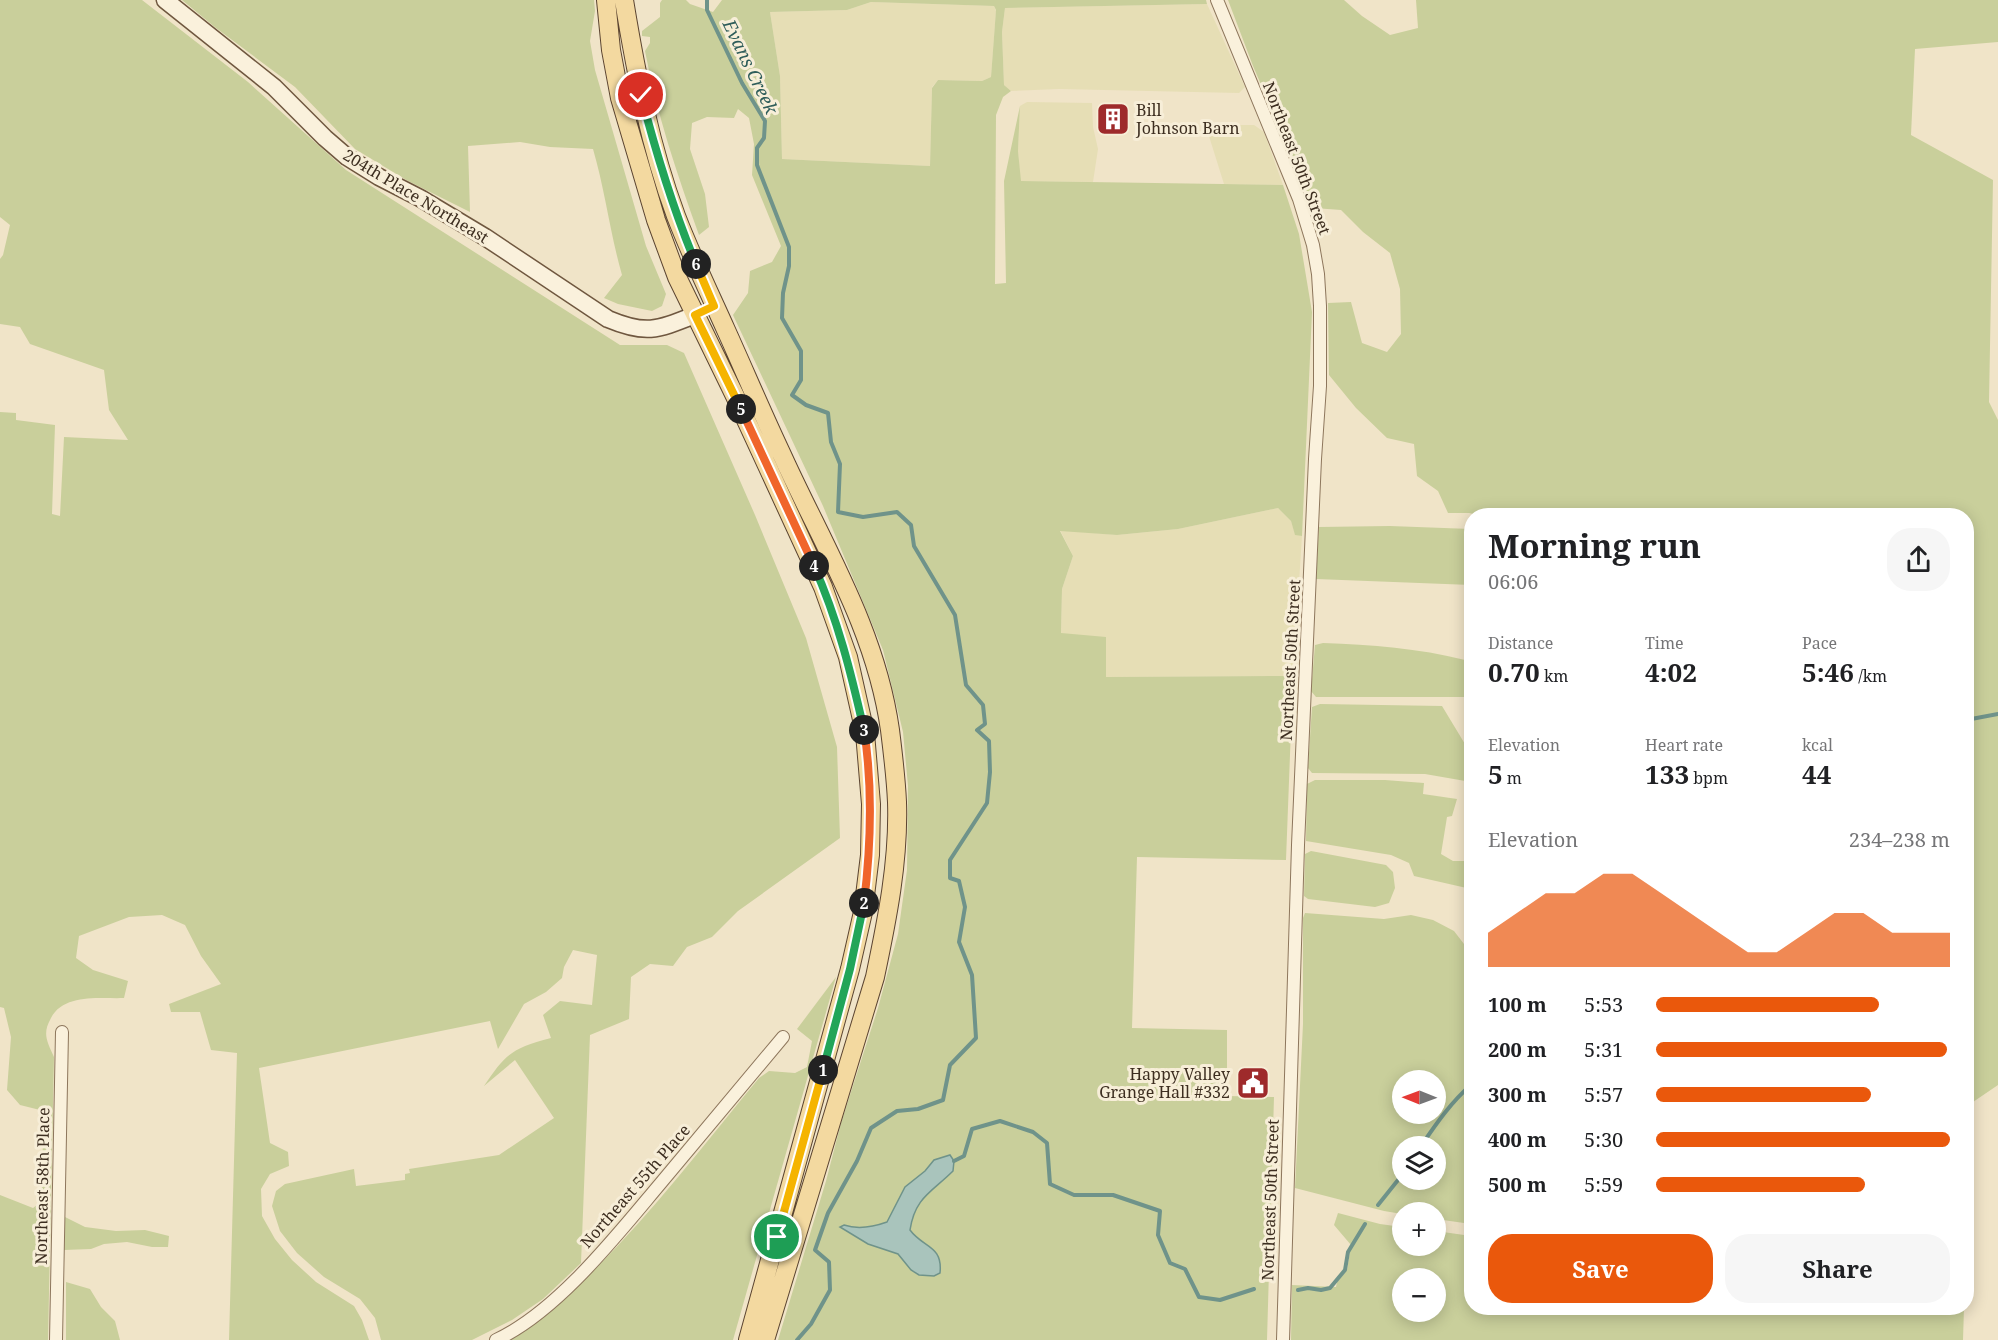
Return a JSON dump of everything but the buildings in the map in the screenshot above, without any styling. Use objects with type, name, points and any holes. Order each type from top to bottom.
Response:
[{"type":"main road","points":[[606,0],[611,50],[620,98],[656,220],[676,276],[735,396],[823,587],[848,657],[865,733],[870,804],[870,855],[863,912],[850,969],[747,1340]]},
{"type":"main road","points":[[624,0],[641,95],[655,151],[676,215],[714,306],[816,528],[844,579],[872,652],[890,728],[897,803],[895,857],[889,907],[875,976],[765,1340]]},
{"type":"main road","points":[[695,315],[714,306]]},
{"type":"street","name":"204th Place Northeast","points":[[165,0],[274,87],[347,157],[485,237],[608,319],[630,328],[651,330],[669,326],[695,315]]},
{"type":"street","name":"Northeast 50th Street","points":[[1217,0],[1299,199],[1313,245],[1320,306],[1320,386],[1314,459],[1298,846],[1283,1340]]},
{"type":"street","name":"Northeast 58th Place","points":[[56,1340],[62,1032]]},
{"type":"street","name":"Northeast 55th Place","points":[[496,1340],[533,1318],[554,1300],[614,1238],[783,1037]]},
{"type":"shaded area","points":[[871,2],[994,6],[996,11],[991,77],[982,81],[938,80],[932,87],[930,166],[782,159],[780,76],[770,12],[847,10]]},
{"type":"shaded area","points":[[1207,4],[1245,87],[1239,93],[1059,89],[1011,91],[1004,85],[1002,32],[1005,8]]},
{"type":"shaded area","points":[[1027,102],[1092,103],[1093,127],[1098,149],[1093,182],[1020,181],[1018,151],[1020,106]]},
{"type":"shaded area","points":[[1215,125],[1254,125],[1264,132],[1283,185],[1224,184],[1208,133]]},
{"type":"shaded area","points":[[1278,508],[1291,521],[1295,534],[1302,536],[1293,676],[1106,677],[1061,634],[1062,589],[1073,556],[1060,530],[1117,535],[1178,529]]},
{"type":"green space","points":[[0,0],[142,0],[248,82],[346,170],[620,345],[667,345],[684,353],[806,638],[837,747],[840,838],[738,911],[712,937],[687,947],[673,966],[650,964],[631,977],[629,1019],[590,1035],[581,1263],[543,1299],[512,1320],[472,1340],[381,1340],[375,1318],[360,1299],[324,1277],[297,1253],[280,1231],[272,1206],[276,1191],[285,1184],[354,1169],[356,1186],[405,1180],[405,1174],[410,1173],[409,1169],[499,1155],[554,1118],[515,1060],[484,1086],[498,1066],[512,1053],[551,1038],[543,1015],[560,1001],[592,1005],[597,955],[573,950],[564,967],[562,978],[546,992],[524,1004],[498,1049],[490,1021],[259,1068],[270,1143],[288,1152],[289,1166],[270,1174],[261,1189],[262,1216],[275,1239],[292,1260],[316,1282],[354,1306],[369,1340],[229,1340],[237,1053],[211,1050],[200,1012],[171,1012],[169,1004],[221,984],[201,956],[185,925],[162,915],[129,917],[79,936],[76,958],[93,970],[128,981],[124,998],[84,999],[65,1004],[57,1010],[48,1024],[46,1038],[54,1057],[48,1340],[0,1340],[0,1195],[33,1208],[41,1202],[44,1111],[20,1105],[7,1090],[11,1037],[4,1008],[0,1007],[0,412],[16,413],[16,420],[55,425],[52,514],[60,516],[64,437],[128,440],[109,410],[104,370],[30,344],[20,327],[0,324],[0,259],[10,225],[0,217]]},
{"type":"green space","points":[[182,0],[594,0],[595,11],[590,41],[595,70],[646,246],[666,294],[662,306],[652,311],[618,304],[604,298],[622,275],[593,149],[550,147],[520,142],[468,146],[470,212],[408,181],[355,149],[295,87]]},
{"type":"green space","points":[[662,0],[686,0],[690,4],[713,12],[722,0],[1206,0],[1207,4],[1005,8],[1002,32],[1004,85],[1011,91],[1003,97],[996,115],[995,284],[1006,283],[1004,181],[1020,106],[1018,151],[1021,181],[1283,185],[1299,234],[1312,312],[1302,536],[1295,535],[1291,521],[1278,508],[1178,529],[1117,535],[1060,531],[1073,556],[1062,589],[1061,633],[1106,637],[1106,677],[1293,676],[1286,860],[1137,857],[1132,1028],[1227,1030],[1227,1096],[1274,1097],[1267,1340],[778,1340],[898,934],[907,870],[908,786],[903,732],[883,650],[823,506],[733,315],[748,293],[750,271],[772,262],[781,246],[752,175],[754,144],[749,118],[738,109],[734,118],[707,117],[692,123],[690,149],[705,194],[709,227],[699,235],[675,167],[655,98],[645,51],[650,43],[650,37],[642,36],[642,31],[660,17]],"holes":[[[871,2],[994,6],[996,10],[991,77],[982,81],[938,80],[932,88],[930,166],[782,159],[780,76],[770,12],[847,10]]]},
{"type":"green space","points":[[1228,0],[1344,0],[1362,16],[1390,35],[1418,28],[1416,0],[1998,0],[1998,42],[1915,49],[1911,135],[1993,180],[1989,402],[1998,420],[1998,1085],[1974,1101],[1974,508],[1464,508],[1464,513],[1448,513],[1438,491],[1417,476],[1414,444],[1387,438],[1356,408],[1329,375],[1328,303],[1351,302],[1362,343],[1387,352],[1401,334],[1400,289],[1390,253],[1363,232],[1341,210],[1314,208],[1253,66]]},
{"type":"green space","points":[[1390,526],[1464,529],[1464,585],[1316,579],[1319,527]]},
{"type":"green space","points":[[1323,643],[1395,648],[1464,660],[1464,697],[1316,697],[1311,691],[1315,645]]},
{"type":"green space","points":[[1320,704],[1442,706],[1464,742],[1464,781],[1425,774],[1312,773],[1308,768],[1312,707]]},
{"type":"green space","points":[[1315,780],[1385,780],[1424,783],[1423,794],[1457,799],[1452,816],[1447,817],[1441,854],[1453,861],[1464,861],[1464,887],[1414,876],[1409,863],[1391,855],[1306,841],[1307,784]]},
{"type":"green space","points":[[1311,851],[1386,865],[1393,872],[1395,888],[1389,903],[1375,907],[1308,899],[1304,896],[1305,854]]},
{"type":"green space","points":[[1305,913],[1384,919],[1411,915],[1433,920],[1454,931],[1464,944],[1464,1223],[1446,1220],[1446,1202],[1392,1202],[1392,1212],[1295,1188],[1303,1024],[1303,918]]},
{"type":"green space","points":[[836,977],[733,1340],[508,1340],[554,1308],[616,1247],[679,1176],[759,1078],[769,1071],[795,1073],[807,1067],[812,1041],[797,1029]]},
{"type":"green space","points":[[1338,1213],[1392,1226],[1392,1256],[1446,1256],[1446,1232],[1464,1235],[1464,1315],[1964,1315],[1963,1340],[1291,1340],[1292,1285],[1336,1287],[1337,1282],[1347,1270],[1351,1245],[1334,1225]]},
{"type":"green space","points":[[65,1217],[85,1227],[116,1231],[145,1230],[169,1236],[168,1247],[152,1247],[127,1242],[104,1244],[91,1249],[64,1250]]},
{"type":"green space","points":[[66,1282],[90,1289],[101,1307],[115,1321],[120,1340],[66,1340]]},
{"type":"water","points":[[950,1155],[954,1161],[953,1171],[920,1202],[912,1219],[910,1230],[935,1252],[940,1264],[940,1273],[934,1276],[919,1275],[911,1270],[898,1254],[868,1244],[840,1227],[844,1225],[866,1227],[887,1222],[905,1187],[925,1171],[934,1160]]},
{"type":"waterway","name":"Evans Creek","points":[[707,0],[707,10],[742,83],[765,121],[764,138],[757,148],[757,165],[789,247],[789,266],[783,293],[782,318],[801,351],[801,380],[792,395],[806,405],[828,413],[831,442],[840,464],[838,512],[863,517],[897,512],[911,525],[914,546],[955,615],[966,685],[983,705],[985,724],[977,730],[989,741],[990,772],[987,803],[950,860],[950,878],[959,881],[965,907],[959,942],[972,975],[976,1038],[950,1065],[943,1100],[918,1109],[897,1111],[871,1128],[857,1161],[828,1213],[815,1250],[829,1262],[830,1290],[811,1324],[797,1340]]},
{"type":"waterway","points":[[1974,718],[1998,714]]},
{"type":"waterway","points":[[1428,1136],[1464,1091]]},
{"type":"waterway","points":[[954,1161],[964,1156],[972,1129],[1000,1121],[1033,1132],[1047,1143],[1050,1184],[1074,1195],[1113,1195],[1160,1211],[1158,1235],[1170,1263],[1185,1269],[1199,1297],[1220,1300],[1254,1289]]},
{"type":"waterway","points":[[1378,1205],[1392,1188]]},
{"type":"waterway","points":[[1298,1290],[1330,1288],[1345,1270],[1348,1252],[1365,1224]]},
{"type":"place","name":"Bill Johnson Barn","points":[[1113,119]]},
{"type":"place","name":"Happy Valley Grange Hall #332","points":[[1253,1083]]},
{"type":"route","points":[[641,95],[655,151],[676,215],[714,306],[695,315],[823,587],[848,657],[865,733],[870,804],[870,855],[863,912],[850,969],[777,1237]]}]
